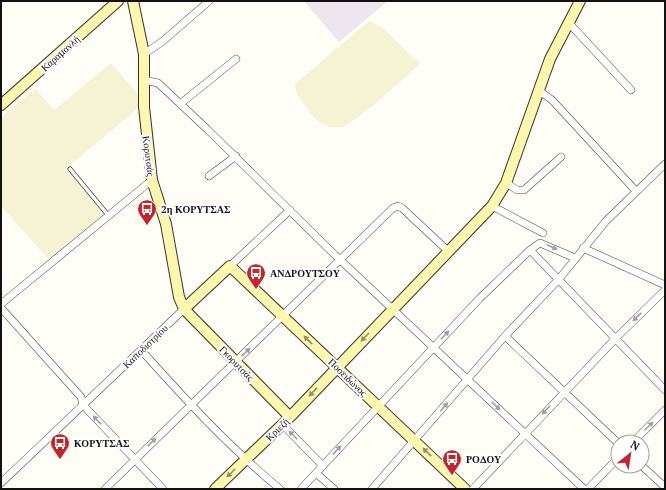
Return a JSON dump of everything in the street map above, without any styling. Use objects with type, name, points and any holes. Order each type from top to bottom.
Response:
[{"type":"street","name":"Καραμανλή","points":[[1,105],[118,1]]},
{"type":"street","name":"Κορυτσάς","points":[[133,1],[144,54],[145,120],[152,180],[166,224],[179,297],[184,309]]},
{"type":"street","points":[[144,54],[163,42],[209,1]]},
{"type":"street","name":"Κριεζή","points":[[215,489],[290,417],[336,367],[492,206],[506,183],[550,59],[580,1]]},
{"type":"street","points":[[568,22],[631,90]]},
{"type":"street","points":[[180,104],[236,59]]},
{"type":"street","points":[[144,80],[158,83],[236,156],[340,260],[584,489]]},
{"type":"street","points":[[538,90],[552,100],[636,191]]},
{"type":"street","points":[[209,176],[236,156]]},
{"type":"street","points":[[506,183],[517,190],[524,190],[561,157]]},
{"type":"street","points":[[372,489],[505,336],[559,279],[583,248],[636,191],[665,164]]},
{"type":"street","points":[[1,304],[152,180]]},
{"type":"street","points":[[105,489],[393,208],[398,206],[448,252]]},
{"type":"street","points":[[492,206],[543,233]]},
{"type":"street","name":"Καποδιστρίου","points":[[1,483],[140,350],[290,210]]},
{"type":"street","points":[[301,489],[433,347],[530,250],[540,243],[575,258]]},
{"type":"street","points":[[583,248],[665,285]]},
{"type":"street","points":[[530,250],[665,390]]},
{"type":"street","name":"Ποσειδώνος","points":[[230,266],[465,489]]},
{"type":"street","points":[[473,489],[524,433],[665,290]]},
{"type":"street","points":[[1,308],[81,397],[83,405],[163,489]]},
{"type":"street","name":"Γκορυτσάς","points":[[184,309],[290,417]]},
{"type":"street","points":[[505,336],[610,435]]},
{"type":"street","points":[[140,350],[190,405],[244,460],[280,489]]},
{"type":"street","points":[[641,434],[665,410]]},
{"type":"street","points":[[282,424],[323,466]]},
{"type":"street","points":[[588,489],[610,466]]},
{"type":"street","points":[[316,473],[334,489]]},
{"type":"street","points":[[650,474],[665,488]]},
{"type":"lane","points":[[70,169],[108,215]]},
{"type":"shaded area","points":[[304,1],[388,1],[339,42]]},
{"type":"shaded area","points":[[369,21],[383,28],[410,55],[421,63],[374,105],[348,124],[342,127],[330,127],[318,121],[311,114],[297,95],[295,84]]},
{"type":"shaded area","points":[[111,63],[143,100],[142,105],[67,168],[105,216],[50,261],[1,206],[1,118],[35,88],[54,110]]},
{"type":"place","name":"2η ΚΟΡΥΤΣΑΣ","points":[[147,226]]},
{"type":"place","name":"ΑΝΔΡΟΥΤΣΟΥ","points":[[256,290]]},
{"type":"place","name":"ΚΟΡΥΤΣΑΣ","points":[[60,460]]},
{"type":"place","name":"ΡΟΔΟΥ","points":[[452,476]]}]
